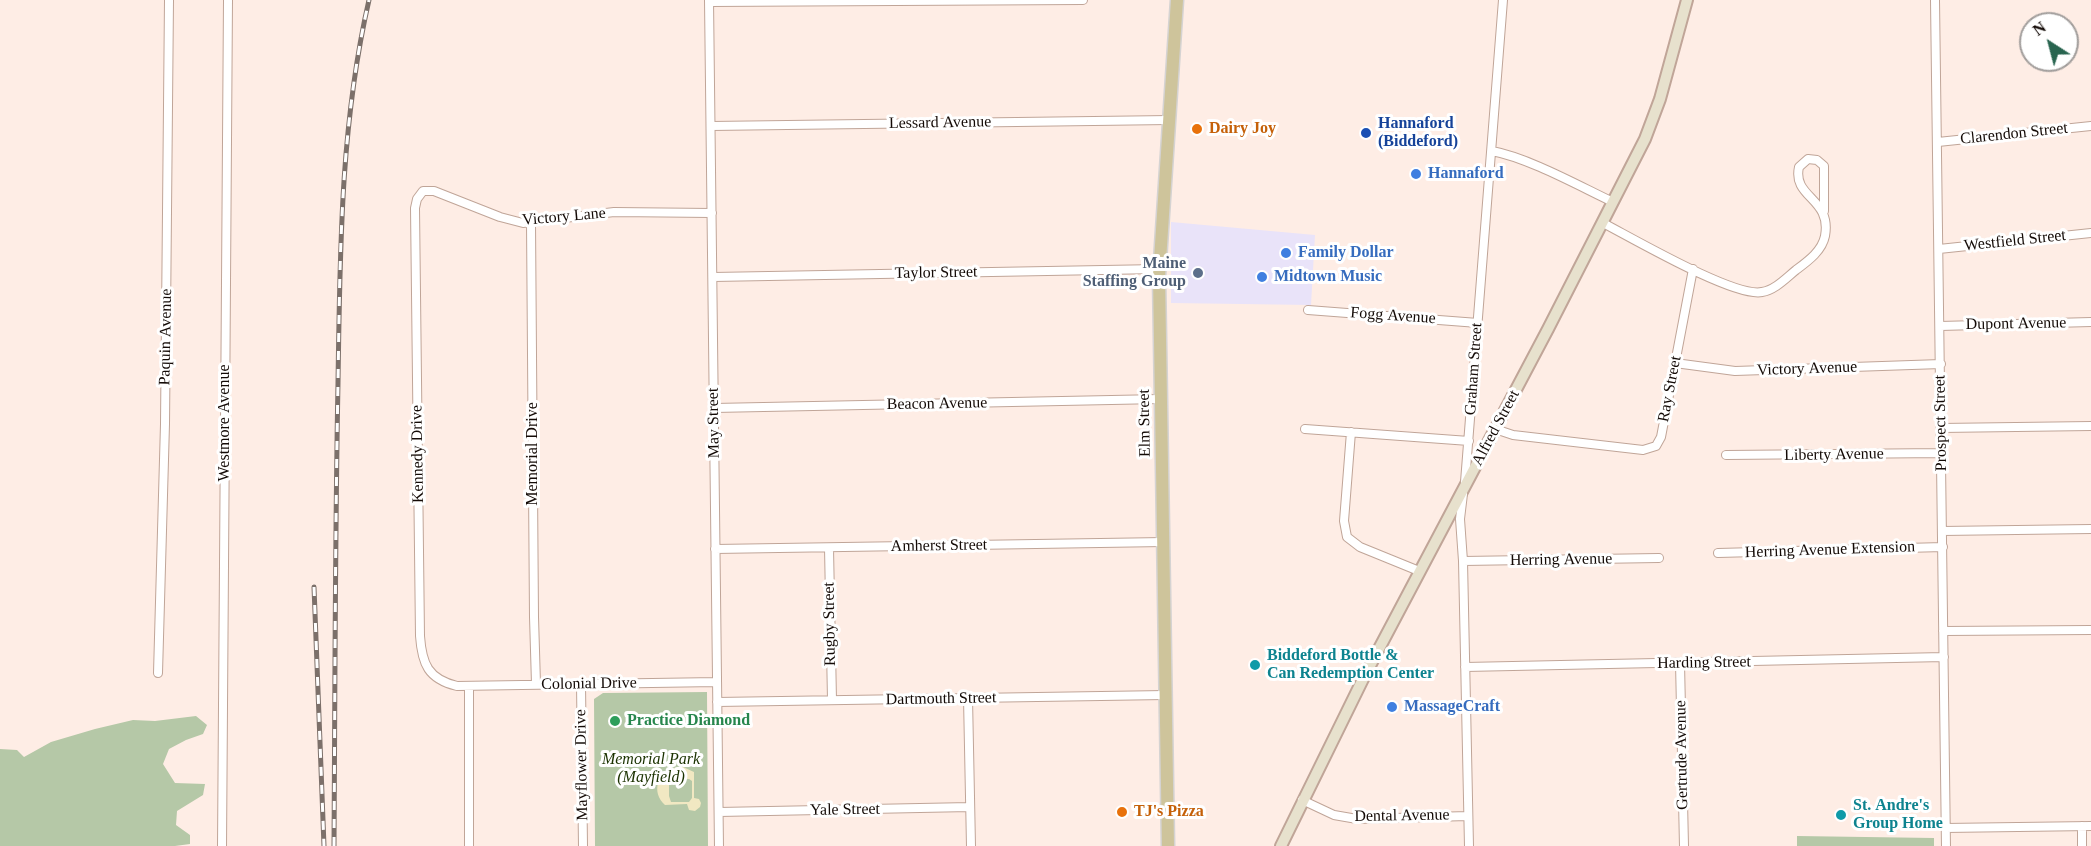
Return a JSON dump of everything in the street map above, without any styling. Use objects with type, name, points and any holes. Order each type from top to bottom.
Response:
[{"type":"main road","name":"Elm Street","points":[[1168,846],[1159,269],[1177,0]]},
{"type":"main road","name":"Alfred Street","points":[[1281,846],[1302,800],[1419,571],[1603,223],[1656,113],[1687,0]]},
{"type":"street","name":"Paquin Avenue","points":[[158,674],[165,436],[170,0]]},
{"type":"street","name":"Westmore Avenue","points":[[222,846],[228,0]]},
{"type":"street","points":[[709,1],[1083,0]]},
{"type":"street","name":"Graham Street","points":[[1469,846],[1463,561],[1460,519],[1469,441],[1503,0]]},
{"type":"street","name":"Prospect Street","points":[[1935,0],[1946,846]]},
{"type":"street","name":"May Street","points":[[709,1],[719,846]]},
{"type":"street","name":"Lessard Avenue","points":[[711,126],[1170,120]]},
{"type":"street","name":"Clarendon Street","points":[[1938,142],[2091,126]]},
{"type":"street","points":[[1492,151],[1534,165],[1613,202]]},
{"type":"street","points":[[1603,223],[1737,290],[1754,293],[1770,290],[1812,258],[1822,246],[1826,232],[1824,166],[1817,160],[1808,159],[1799,167],[1800,184],[1806,194],[1824,211]]},
{"type":"street","name":"Victory Lane","points":[[421,193],[434,191],[511,220],[531,223],[622,212],[712,213]]},
{"type":"street","name":"Kennedy Drive","points":[[421,193],[415,208],[420,646],[423,661],[434,676],[450,684],[470,687]]},
{"type":"street","name":"Memorial Drive","points":[[531,223],[536,684]]},
{"type":"street","name":"Westfield Street","points":[[1939,249],[2091,233]]},
{"type":"street","name":"Taylor Street","points":[[713,277],[1159,269]]},
{"type":"street","name":"Ray Street","points":[[1495,429],[1513,435],[1643,450],[1653,448],[1660,440],[1693,269]]},
{"type":"street","name":"Fogg Avenue","points":[[1308,310],[1478,323]]},
{"type":"street","name":"Dupont Avenue","points":[[1940,326],[2091,322]]},
{"type":"street","name":"Victory Avenue","points":[[1675,363],[1735,371],[1941,364]]},
{"type":"street","name":"Beacon Avenue","points":[[714,408],[1161,399]]},
{"type":"street","points":[[1941,428],[2091,426]]},
{"type":"street","points":[[1305,429],[1469,441]]},
{"type":"street","points":[[1352,432],[1344,521],[1347,537],[1360,547],[1419,571]]},
{"type":"street","name":"Liberty Avenue","points":[[1726,455],[1942,453]]},
{"type":"street","points":[[1942,531],[2091,530]]},
{"type":"street","name":"Amherst Street","points":[[716,549],[1164,542]]},
{"type":"street","name":"Herring Avenue Extension","points":[[1718,553],[1942,546]]},
{"type":"street","name":"Rugby Street","points":[[829,548],[832,700]]},
{"type":"street","name":"Herring Avenue","points":[[1463,561],[1659,558]]},
{"type":"street","points":[[1944,631],[2091,630]]},
{"type":"street","name":"Harding Street","points":[[1465,668],[1944,657]]},
{"type":"street","name":"Gertrude Avenue","points":[[1680,663],[1684,846]]},
{"type":"street","name":"Colonial Drive","points":[[470,687],[717,682]]},
{"type":"street","name":"Mayflower Drive","points":[[581,684],[583,846]]},
{"type":"street","points":[[469,846],[470,687]]},
{"type":"street","name":"Dartmouth Street","points":[[717,702],[1165,695]]},
{"type":"street","points":[[969,698],[971,846]]},
{"type":"street","name":"Dental Avenue","points":[[1302,800],[1334,815],[1357,819],[1468,816]]},
{"type":"street","name":"Yale Street","points":[[719,812],[970,807]]},
{"type":"street","points":[[2082,826],[2082,846]]},
{"type":"street","points":[[1946,828],[2091,826]]},
{"type":"shaded area","points":[[1171,222],[1315,235],[1311,305],[1171,303]]},
{"type":"green space","name":"Memorial Park (Mayfield)","points":[[707,692],[708,846],[595,846],[594,699],[603,693]]},
{"type":"green space","points":[[196,716],[207,725],[203,734],[169,749],[163,764],[175,783],[205,784],[203,795],[177,811],[176,825],[190,835],[190,844],[175,846],[0,846],[0,749],[17,750],[24,757],[51,742],[95,729],[133,720],[155,721]]},
{"type":"green space","points":[[1797,836],[1934,838],[1934,846],[1797,846]]},
{"type":"sand","points":[[683,767],[694,772],[694,798],[699,799],[701,803],[695,811],[689,810],[687,804],[665,805],[661,800],[657,789],[658,783],[669,770]],"holes":[[[689,779],[692,781],[692,798],[689,802],[671,802],[669,781]]]},
{"type":"railway","points":[[334,846],[336,499],[341,239],[352,95],[369,0]]},
{"type":"railway","points":[[314,587],[324,846]]},
{"type":"place","name":"Dairy Joy","points":[[1197,129]]},
{"type":"place","name":"Hannaford (Biddeford)","points":[[1366,133]]},
{"type":"place","name":"Hannaford","points":[[1416,174]]},
{"type":"place","name":"Family Dollar","points":[[1286,253]]},
{"type":"place","name":"Maine Staffing Group","points":[[1198,273]]},
{"type":"place","name":"Midtown Music","points":[[1262,277]]},
{"type":"place","name":"Biddeford Bottle & Can Redemption Center","points":[[1255,665]]},
{"type":"place","name":"MassageCraft","points":[[1392,707]]},
{"type":"place","name":"Practice Diamond","points":[[615,721]]},
{"type":"place","name":"TJ's Pizza","points":[[1122,812]]},
{"type":"place","name":"St. Andre's Group Home","points":[[1841,815]]}]
